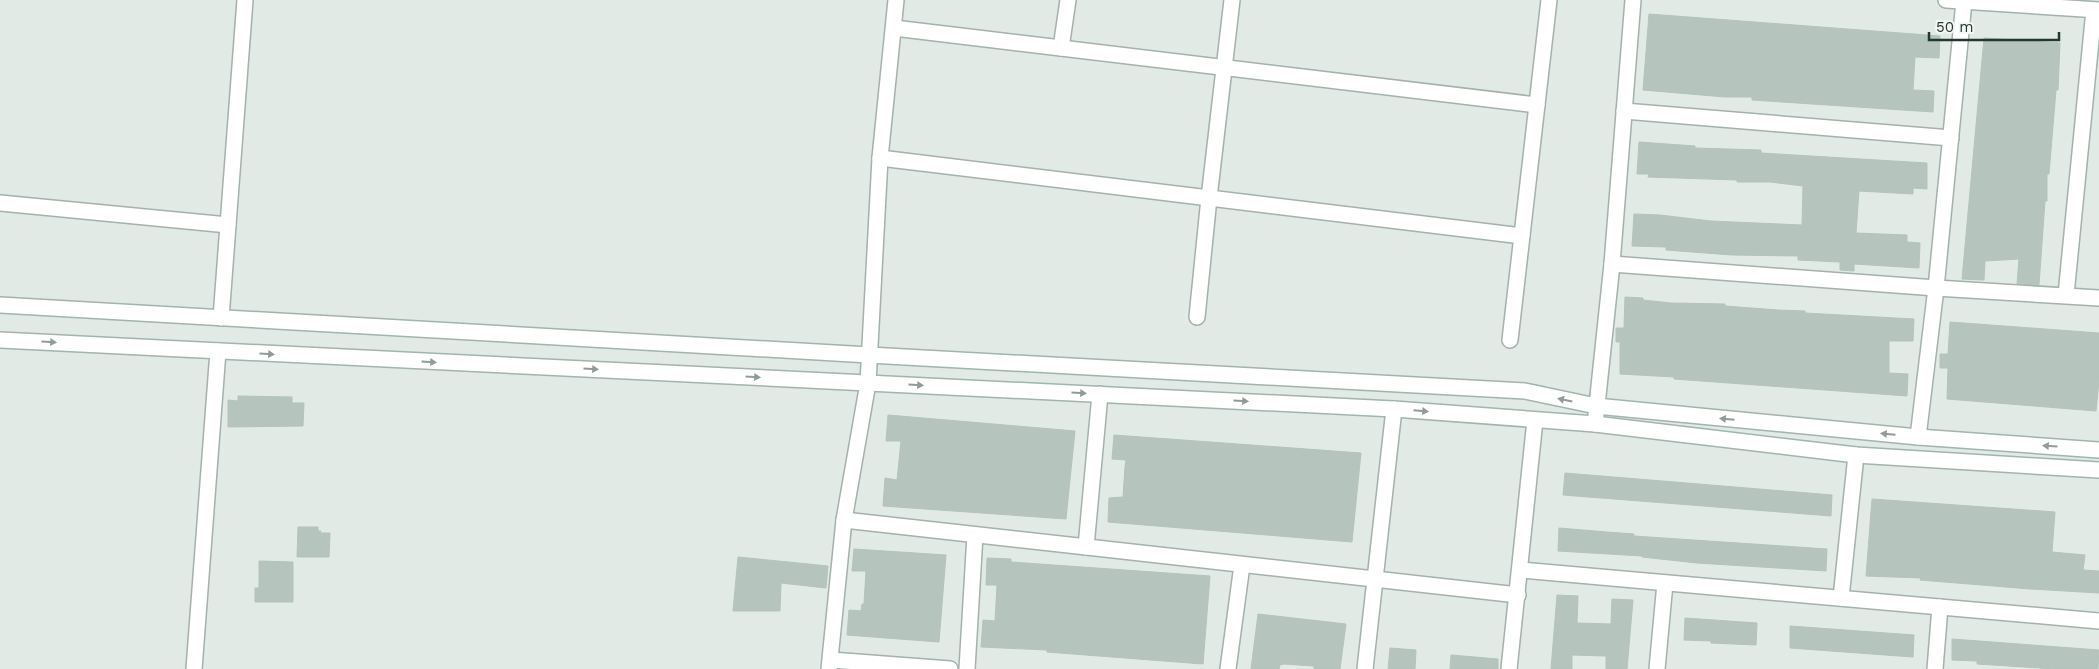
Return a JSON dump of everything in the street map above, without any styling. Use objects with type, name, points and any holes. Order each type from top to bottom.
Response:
[{"type":"street","points":[[221,318],[245,0]]},
{"type":"street","points":[[896,0],[880,158],[868,383],[844,520],[830,665],[950,669]]},
{"type":"street","points":[[1061,48],[1068,0]]},
{"type":"street","points":[[1197,317],[1232,0]]},
{"type":"street","points":[[1510,340],[1549,0]]},
{"type":"street","points":[[1594,424],[1612,264],[1633,0]]},
{"type":"street","points":[[1946,0],[2097,10],[2066,296]]},
{"type":"street","points":[[1918,437],[1936,288],[1964,2]]},
{"type":"street","points":[[894,28],[1537,105]]},
{"type":"street","points":[[1624,111],[1950,138]]},
{"type":"street","points":[[880,158],[1522,236]]},
{"type":"street","points":[[0,203],[228,225]]},
{"type":"street","points":[[1612,264],[2099,298]]},
{"type":"street","points":[[0,305],[1525,391],[1596,406],[1918,437],[2099,450]]},
{"type":"street","points":[[0,340],[1394,408],[1594,424],[1856,455],[2099,470]]},
{"type":"street","points":[[194,669],[218,351]]},
{"type":"street","points":[[1086,547],[1100,394]]},
{"type":"street","points":[[1364,669],[1394,408]]},
{"type":"street","points":[[1509,669],[1536,420]]},
{"type":"street","points":[[1841,598],[1856,455]]},
{"type":"street","points":[[844,520],[1518,596]]},
{"type":"street","points":[[967,669],[975,535]]},
{"type":"street","points":[[1228,669],[1242,565]]},
{"type":"street","points":[[1521,570],[2099,620]]},
{"type":"street","points":[[1657,669],[1665,583]]},
{"type":"street","points":[[1934,669],[1940,607]]},
{"type":"building","points":[[1649,14],[1940,36],[1939,58],[1915,57],[1913,90],[1934,91],[1933,112],[1752,100],[1752,97],[1725,97],[1643,90]]},
{"type":"building","points":[[1984,38],[2060,43],[2058,90],[2056,90],[2049,174],[2047,174],[2047,201],[2045,201],[2039,285],[2017,284],[2019,259],[1985,261],[1984,280],[1962,279]]},
{"type":"building","points":[[1639,142],[1695,146],[1695,148],[1761,150],[1761,153],[1927,163],[1927,189],[1913,188],[1913,194],[1859,191],[1856,233],[1907,235],[1907,242],[1920,243],[1919,268],[1854,264],[1854,271],[1840,270],[1840,262],[1798,260],[1798,256],[1732,255],[1666,250],[1666,247],[1632,246],[1634,214],[1711,221],[1802,225],[1803,186],[1770,182],[1737,182],[1737,180],[1648,177],[1649,174],[1637,174]]},
{"type":"building","points":[[1625,297],[1671,303],[1725,304],[1725,306],[1805,311],[1805,313],[1914,319],[1913,341],[1889,341],[1889,373],[1908,374],[1907,396],[1620,374],[1620,342],[1616,342],[1616,328],[1624,328]]},
{"type":"building","points":[[1950,322],[2099,333],[2099,380],[2096,411],[1947,399],[1948,368],[1940,368],[1940,354],[1948,354]]},
{"type":"building","points":[[238,396],[292,397],[292,403],[304,403],[303,426],[228,427],[228,400],[238,401]]},
{"type":"building","points":[[888,415],[1075,431],[1066,519],[883,506],[885,478],[897,480],[901,441],[886,441]]},
{"type":"building","points":[[1114,435],[1361,453],[1352,542],[1108,522],[1109,498],[1123,497],[1126,460],[1112,459]]},
{"type":"building","points":[[1565,473],[1832,495],[1831,516],[1563,495]]},
{"type":"building","points":[[1872,499],[2055,512],[2052,552],[2085,555],[2083,570],[2099,571],[2099,593],[1920,580],[1921,578],[1866,576]]},
{"type":"building","points":[[298,527],[318,527],[318,531],[321,531],[320,533],[330,533],[329,557],[297,557]]},
{"type":"building","points":[[1559,528],[1634,534],[1634,536],[1827,549],[1826,571],[1697,563],[1642,556],[1558,551]]},
{"type":"building","points":[[854,549],[946,555],[939,642],[847,635],[849,610],[861,611],[862,604],[864,604],[866,571],[852,571]]},
{"type":"building","points":[[738,557],[828,566],[826,588],[781,583],[780,611],[733,611]]},
{"type":"building","points":[[987,558],[1011,559],[1011,562],[1210,576],[1203,664],[1047,652],[1047,650],[981,647],[983,620],[995,621],[997,585],[986,585]]},
{"type":"building","points":[[259,561],[293,562],[293,602],[255,602],[255,588],[259,588]]},
{"type":"building","points":[[1557,595],[1578,596],[1577,623],[1611,624],[1612,599],[1633,600],[1627,669],[1606,669],[1606,656],[1572,655],[1572,669],[1551,669]]},
{"type":"building","points":[[1258,614],[1346,624],[1340,669],[1314,669],[1314,666],[1284,664],[1280,665],[1279,669],[1251,669]]},
{"type":"building","points":[[1685,618],[1757,623],[1756,645],[1684,640]]},
{"type":"building","points":[[1790,626],[1914,635],[1913,657],[1790,648]]},
{"type":"building","points":[[1952,639],[2099,650],[2098,669],[2055,669],[1977,664],[1977,661],[1952,660]]},
{"type":"building","points":[[1390,648],[1416,650],[1415,669],[1388,669]]},
{"type":"building","points":[[1451,655],[1498,659],[1498,669],[1450,669]]}]
